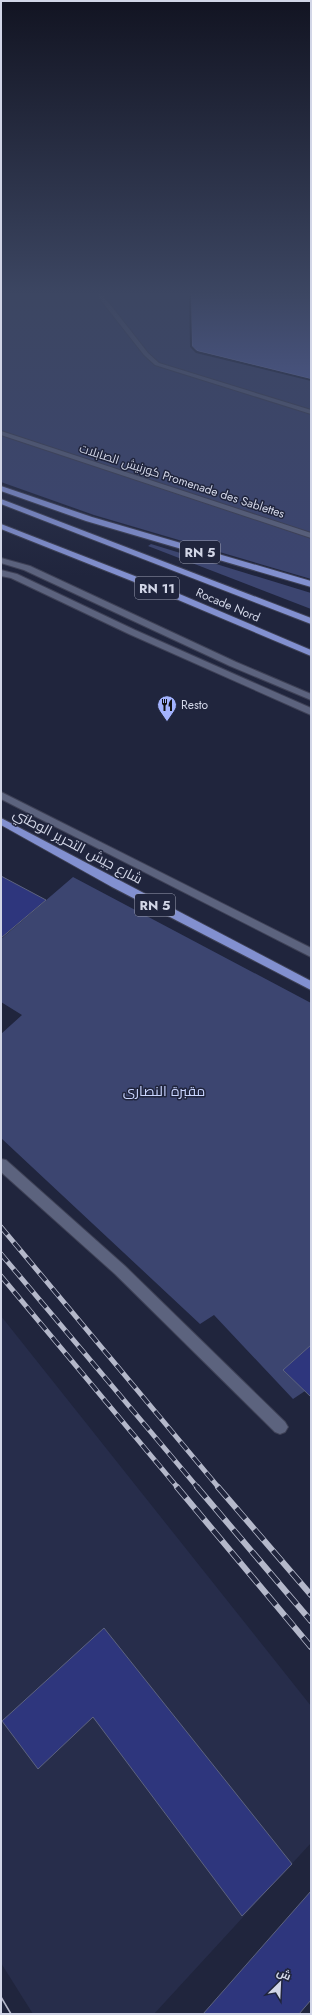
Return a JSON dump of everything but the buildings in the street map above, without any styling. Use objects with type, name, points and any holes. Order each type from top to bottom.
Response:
[{"type":"highway","name":"RN 5","points":[[1,488],[89,519],[311,584]]},
{"type":"highway","name":"Rocade Nord","points":[[1,501],[311,621]]},
{"type":"highway","name":"Rocade Nord","points":[[1,526],[160,589],[311,653]]},
{"type":"highway","name":"شارع جيش التحرير الوطني","points":[[1,822],[311,986]]},
{"type":"street","points":[[235,388],[311,412]]},
{"type":"street","name":"كورنيش الصابلات Promenade des Sablettes","points":[[1,433],[311,536]]},
{"type":"street","points":[[1,560],[27,568],[233,664],[311,697]]},
{"type":"street","points":[[1,573],[14,576],[132,632],[311,712]]},
{"type":"street","points":[[1,795],[311,953]]},
{"type":"street","points":[[1,1164],[120,1270],[280,1427]]},
{"type":"shaded area","points":[[1,1316],[311,1706],[311,1843],[154,2014],[33,2014],[1,1963]]},
{"type":"green space","points":[[1,388],[311,388],[311,579],[94,515],[1,482]]},
{"type":"green space","points":[[151,544],[311,593],[311,609],[148,546]]},
{"type":"green space","name":"مقبرة النصارى","points":[[73,877],[311,1003],[311,1387],[293,1399],[214,1315],[200,1324],[1,1138],[1,1034],[22,1015],[1,1002],[1,939]]},
{"type":"tram line","points":[[1,1997],[11,2014]]},
{"type":"railway","points":[[1,1227],[219,1488]]},
{"type":"railway","points":[[1,1254],[198,1488]]},
{"type":"railway","points":[[1,1276],[178,1488]]},
{"type":"railway","points":[[177,1487],[311,1647]]},
{"type":"railway","points":[[197,1487],[311,1621]]},
{"type":"railway","points":[[218,1487],[311,1595]]},
{"type":"place","name":"Resto","points":[[167,722]]}]
